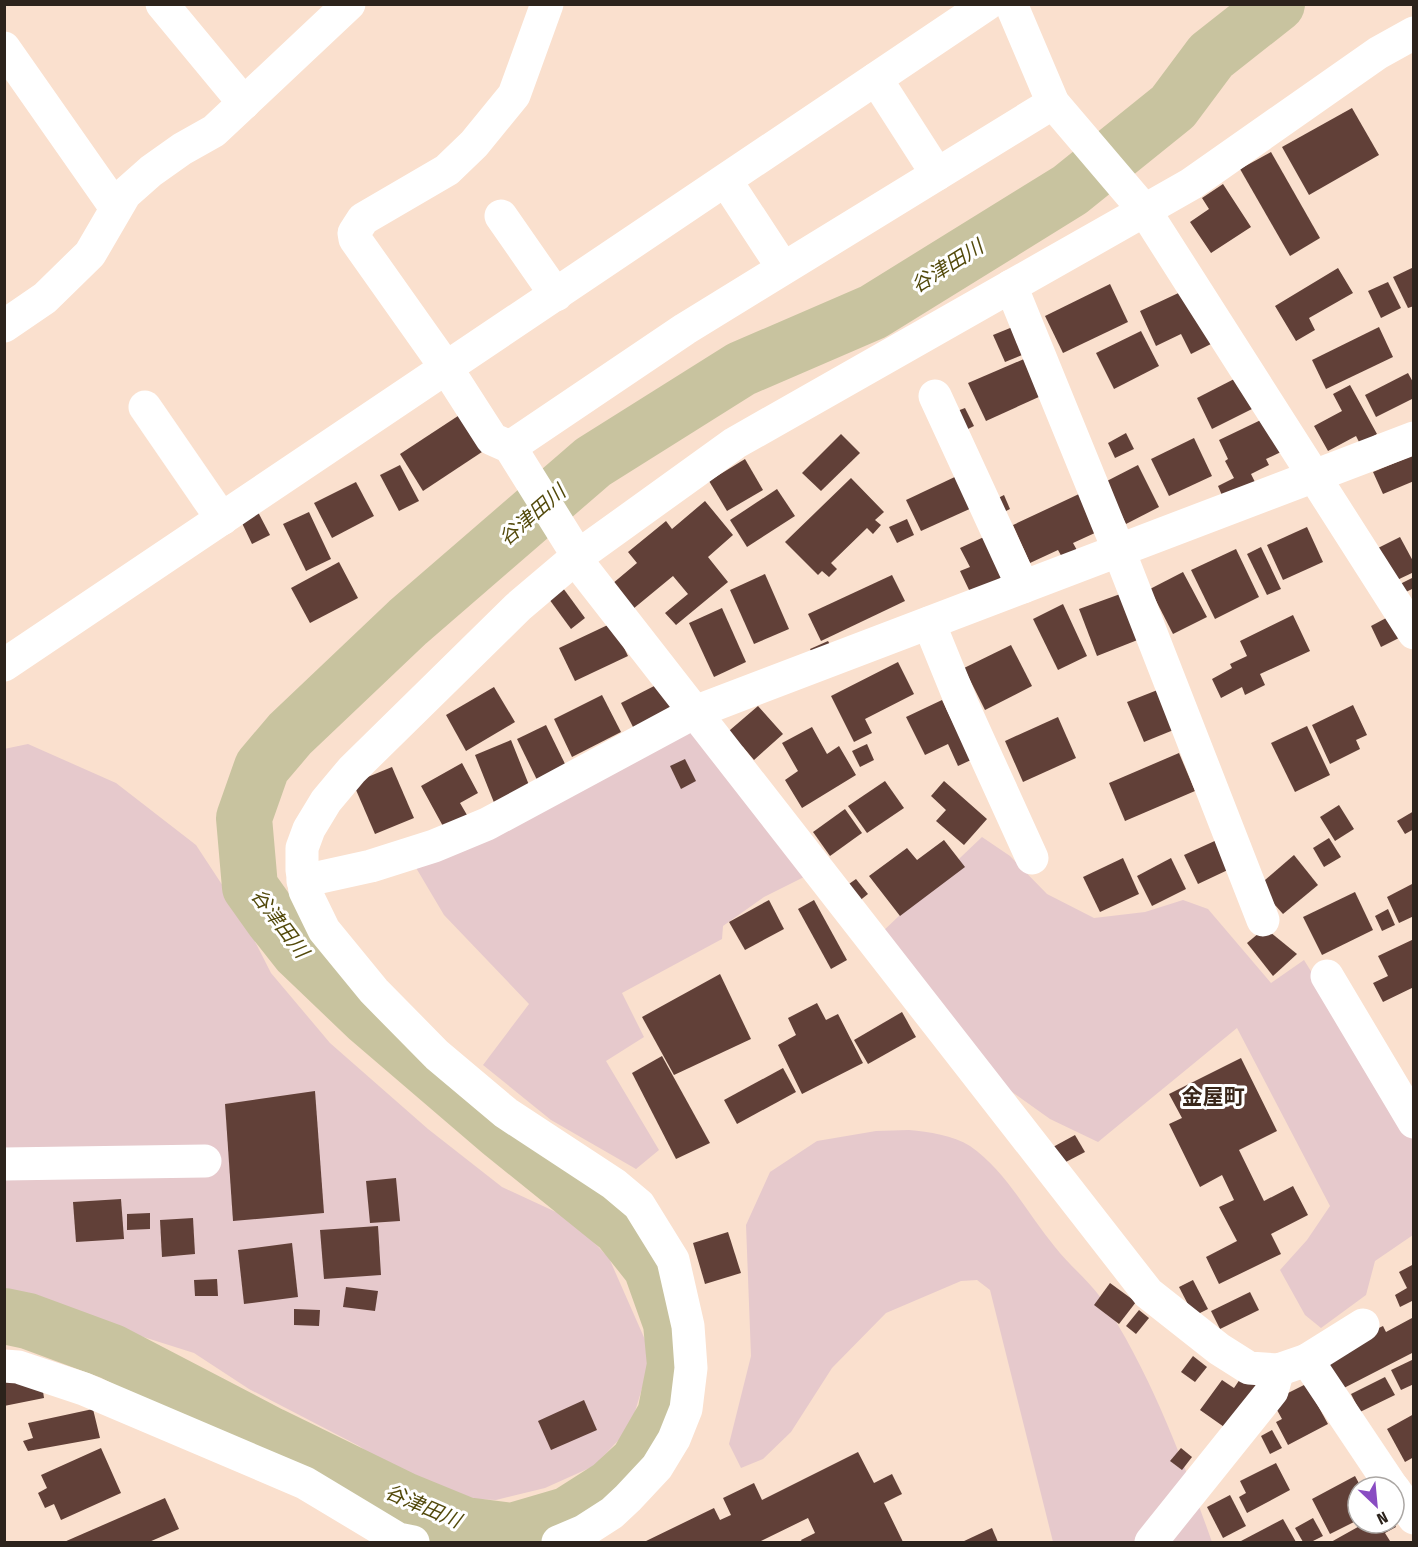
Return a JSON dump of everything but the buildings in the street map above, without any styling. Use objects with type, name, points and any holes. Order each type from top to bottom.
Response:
[{"type":"street","points":[[162,4],[244,103]]},
{"type":"street","points":[[4,326],[45,298],[90,254],[125,194],[151,171],[182,149],[214,131],[349,4]]},
{"type":"street","points":[[547,4],[514,95],[474,144],[447,170],[363,219],[354,232],[356,239],[447,369],[492,439],[516,457],[584,570],[1148,1293],[1219,1348],[1249,1368],[1293,1365]]},
{"type":"street","points":[[4,665],[987,4]]},
{"type":"street","points":[[1011,4],[1061,112],[1145,211],[1413,633]]},
{"type":"street","points":[[558,1542],[584,1531],[612,1513],[657,1467],[674,1439],[686,1409],[691,1368],[688,1326],[673,1260],[639,1205],[614,1184],[506,1113],[436,1055],[374,991],[324,930],[312,908],[303,881],[302,848],[309,829],[326,801],[352,770],[518,607],[572,547],[735,443],[1191,184],[1378,53],[1413,33]]},
{"type":"street","points":[[4,48],[116,208]]},
{"type":"street","points":[[876,79],[937,174]]},
{"type":"street","points":[[516,457],[685,329],[937,174],[1061,112]]},
{"type":"street","points":[[726,181],[783,268]]},
{"type":"street","points":[[501,216],[556,295]]},
{"type":"street","points":[[1011,286],[1119,550],[1263,920]]},
{"type":"street","points":[[935,396],[1023,587]]},
{"type":"street","points":[[145,406],[222,519]]},
{"type":"street","points":[[303,881],[371,866],[434,846],[487,824],[695,712],[1413,438]]},
{"type":"street","points":[[929,623],[962,704],[1032,858]]},
{"type":"street","points":[[1327,976],[1413,1122]]},
{"type":"street","points":[[4,1164],[205,1161]]},
{"type":"street","points":[[1151,1542],[1293,1365],[1363,1324]]},
{"type":"street","points":[[1293,1365],[1382,1475]]},
{"type":"street","points":[[4,1366],[18,1367],[84,1389],[305,1483],[398,1539],[413,1542]]},
{"type":"shaded area","points":[[691,726],[810,874],[764,897],[723,926],[722,939],[622,993],[644,1037],[606,1061],[659,1150],[636,1169],[551,1120],[483,1065],[529,1004],[444,915],[412,861]]},
{"type":"shaded area","points":[[28,744],[116,783],[196,845],[240,912],[271,973],[330,1043],[428,1129],[502,1187],[571,1219],[609,1258],[650,1351],[644,1382],[630,1428],[594,1466],[545,1488],[496,1500],[451,1498],[410,1482],[359,1446],[249,1389],[194,1353],[36,1303],[5,1296],[4,749]]},
{"type":"shaded area","points":[[982,837],[1010,856],[1047,894],[1094,918],[1145,912],[1183,900],[1208,909],[1271,983],[1304,960],[1413,1135],[1413,1235],[1375,1261],[1366,1295],[1321,1328],[1305,1315],[1280,1270],[1307,1240],[1330,1206],[1237,1028],[1098,1142],[1050,1119],[998,1082],[880,934]]},
{"type":"shaded area","points":[[909,1130],[956,1139],[983,1156],[1006,1180],[1060,1254],[1101,1298],[1150,1386],[1177,1448],[1212,1542],[1053,1542],[990,1290],[977,1280],[961,1281],[886,1313],[832,1368],[791,1432],[763,1459],[741,1468],[729,1444],[751,1356],[746,1225],[770,1172],[817,1141],[876,1131]]},
{"type":"waterway","name":"谷津田川","points":[[4,1316],[28,1321],[112,1352],[271,1435],[404,1500],[465,1525],[512,1531],[567,1515],[611,1487],[638,1462],[665,1415],[675,1365],[671,1323],[651,1267],[620,1228],[501,1132],[368,1018],[299,952],[272,918],[250,887],[244,818],[262,767],[290,734],[408,622],[593,462],[741,369],[873,312],[1070,190],[1173,107],[1211,56],[1277,4]]},
{"type":"district","name":"金屋町","points":[[1213,1097]]}]
